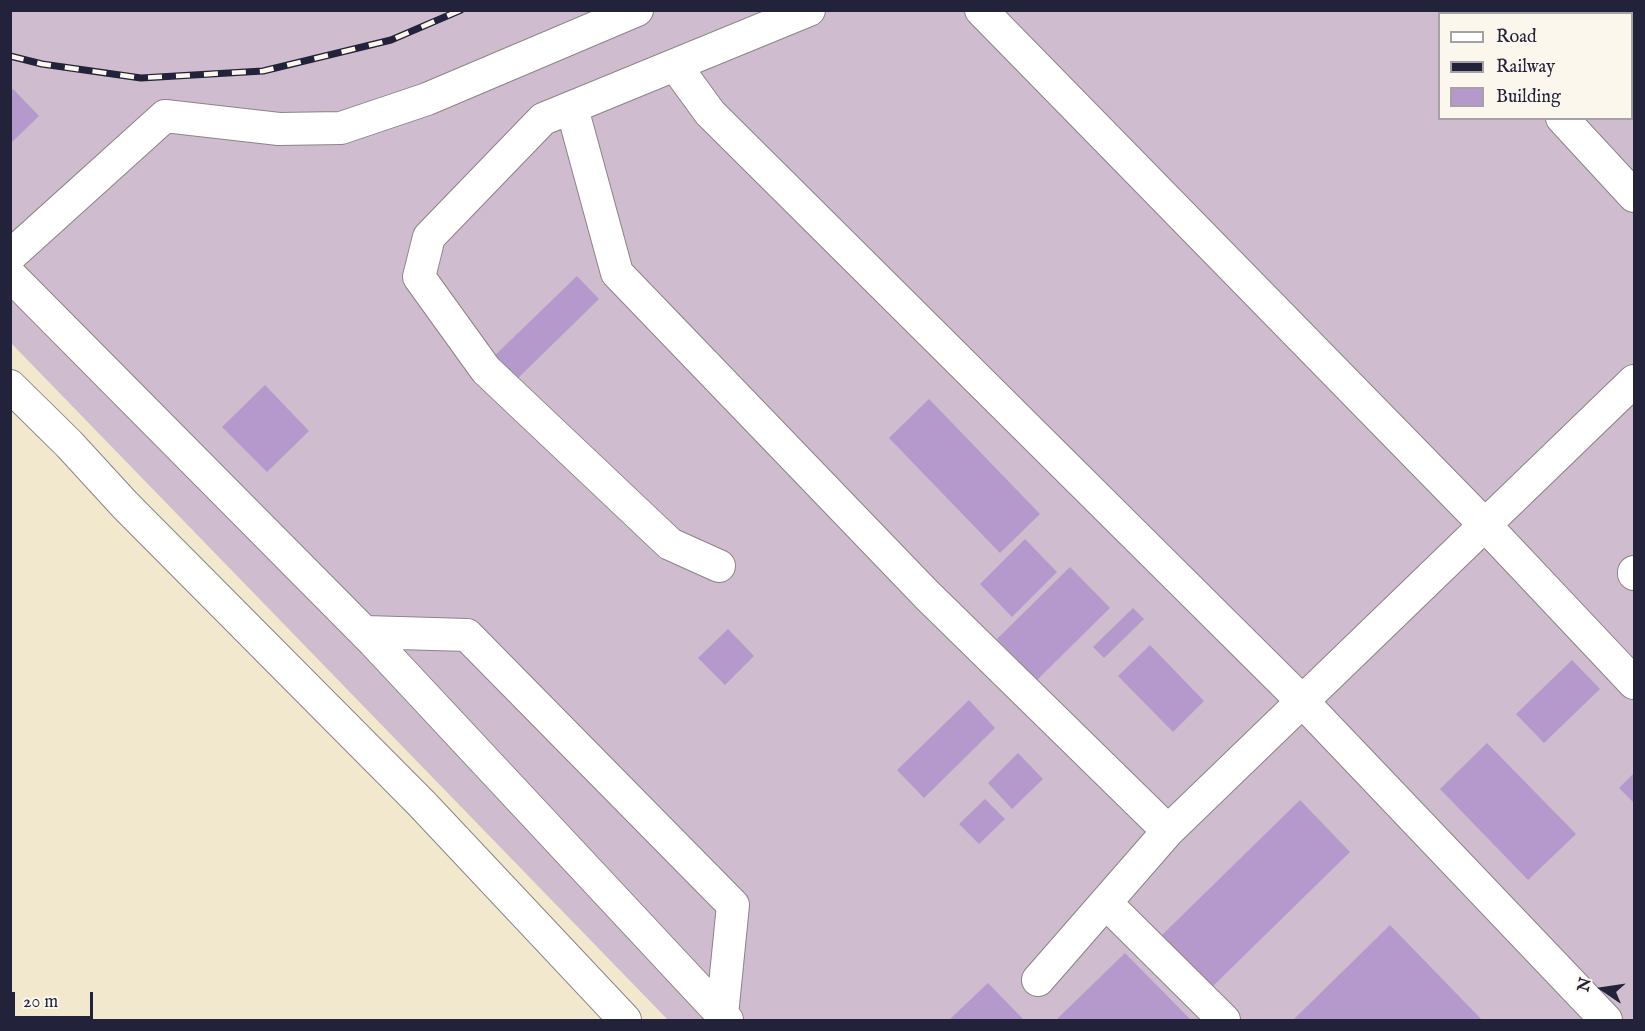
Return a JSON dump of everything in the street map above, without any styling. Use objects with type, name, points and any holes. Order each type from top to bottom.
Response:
[{"type":"street","points":[[10,256],[165,116],[279,129],[341,128],[427,99],[637,10]]},
{"type":"street","points":[[719,566],[670,544],[486,370],[419,277],[429,237],[543,119],[809,10]]},
{"type":"street","points":[[981,10],[1485,525],[1635,683]]},
{"type":"street","points":[[675,65],[710,113],[1302,701],[1606,1020]]},
{"type":"street","points":[[572,108],[617,273],[927,595],[1168,831]]},
{"type":"street","points":[[1564,120],[1635,196]]},
{"type":"street","points":[[10,275],[365,632],[724,1018]]},
{"type":"street","points":[[1038,980],[1168,831],[1635,381]]},
{"type":"street","points":[[10,386],[422,804],[625,1020]]},
{"type":"street","points":[[365,632],[467,634],[733,905],[724,1018]]},
{"type":"street","points":[[1106,903],[1224,1020]]},
{"type":"shaded area","points":[[11,11],[1634,11],[1634,1020],[668,1020],[11,343]]},
{"type":"building","points":[[13,89],[39,116],[10,144],[10,92]]},
{"type":"building","points":[[577,276],[599,299],[512,384],[489,361]]},
{"type":"building","points":[[265,385],[309,431],[267,472],[222,427]]},
{"type":"building","points":[[929,399],[1040,514],[1000,553],[889,438]]},
{"type":"building","points":[[1025,539],[1057,572],[1012,617],[980,584]]},
{"type":"building","points":[[1070,567],[1110,608],[1037,680],[997,639]]},
{"type":"building","points":[[1133,608],[1144,619],[1104,658],[1093,647]]},
{"type":"building","points":[[728,629],[754,656],[725,685],[698,658]]},
{"type":"building","points":[[1150,645],[1204,701],[1173,732],[1118,676]]},
{"type":"building","points":[[1572,660],[1600,689],[1544,743],[1516,714]]},
{"type":"building","points":[[969,700],[995,728],[924,798],[897,770]]},
{"type":"building","points":[[1487,743],[1576,834],[1528,880],[1440,789]]},
{"type":"building","points":[[1018,753],[1043,779],[1012,809],[988,783]]},
{"type":"building","points":[[1634,773],[1634,803],[1619,788]]},
{"type":"building","points":[[985,799],[1005,819],[979,844],[959,824]]},
{"type":"building","points":[[1300,800],[1350,852],[1211,988],[1161,936]]},
{"type":"building","points":[[1390,925],[1482,1020],[1293,1020]]},
{"type":"building","points":[[1125,953],[1191,1020],[1056,1020]]},
{"type":"building","points":[[988,983],[1024,1020],[949,1020]]},
{"type":"railway","points":[[10,56],[42,64],[141,78],[263,71],[391,40],[461,10]]}]
